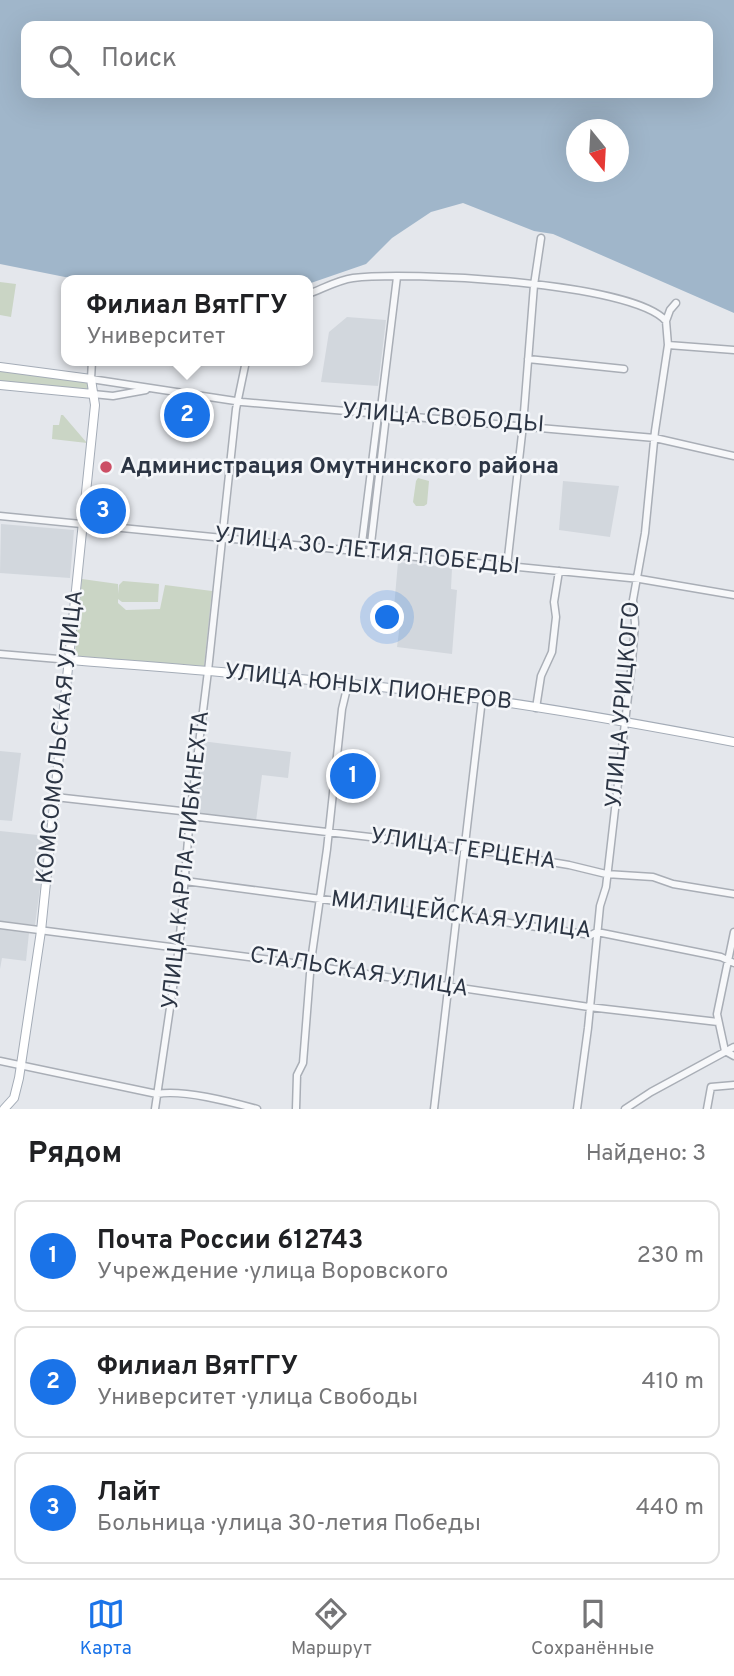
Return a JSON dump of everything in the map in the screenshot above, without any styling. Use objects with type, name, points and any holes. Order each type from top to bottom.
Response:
[{"type":"main road","name":"УЛИЦА СВОБОДЫ","points":[[0,367],[91,379]]},
{"type":"main road","name":"КОМСОМОЛЬСКАЯ УЛИЦА","points":[[4,1109],[14,1098],[21,1066],[41,931],[95,405],[91,379]]},
{"type":"main road","name":"УЛИЦА СВОБОДЫ","points":[[0,385],[93,394]]},
{"type":"main road","name":"УЛИЦА ЮНЫХ ПИОНЕРОВ","points":[[70,660],[348,684],[482,699],[624,721],[734,742]]},
{"type":"street","points":[[508,566],[534,285],[541,237]]},
{"type":"street","points":[[370,552],[397,277]]},
{"type":"street","points":[[313,292],[354,278],[510,281],[626,300],[653,310],[666,321],[676,303]]},
{"type":"street","name":"УЛИЦА УРИЦКОГО","points":[[577,1109],[600,906],[606,887],[635,626],[633,605],[668,345],[666,321]]},
{"type":"street","points":[[668,345],[734,350]]},
{"type":"street","points":[[528,359],[624,369]]},
{"type":"street","name":"КОМСОМОЛЬСКАЯ УЛИЦА","points":[[91,379],[92,366]]},
{"type":"street","name":"УЛИЦА КАРЛА ЛИБКНЕХТА","points":[[155,1109],[179,947],[190,814],[221,538],[237,402],[245,366]]},
{"type":"street","name":"УЛИЦА СВОБОДЫ","points":[[91,379],[237,402],[654,438],[734,456]]},
{"type":"street","name":"УЛИЦА СВОБОДЫ","points":[[93,394],[113,396],[152,388]]},
{"type":"street","points":[[361,551],[382,416]]},
{"type":"street","name":"УЛИЦА 30-ЛЕТИЯ ПОБЕДЫ","points":[[0,516],[638,578],[734,595]]},
{"type":"street","points":[[536,708],[541,677],[552,652],[556,617],[554,601],[559,571]]},
{"type":"street","name":"УЛИЦА ЮНЫХ ПИОНЕРОВ","points":[[0,654],[70,660]]},
{"type":"street","points":[[296,1109],[297,1075],[303,1063],[311,965],[342,709],[348,684]]},
{"type":"street","points":[[434,1109],[482,699]]},
{"type":"street","name":"УЛИЦА ГЕРЦЕНА","points":[[55,797],[463,848],[569,865],[606,874],[653,877],[673,884],[734,894]]},
{"type":"street","name":"МИЛИЦЕЙСКАЯ УЛИЦА","points":[[185,881],[591,935],[597,932],[721,957],[731,962]]},
{"type":"street","name":"СТАЛЬСКАЯ УЛИЦА","points":[[0,925],[311,965],[449,988],[589,1007],[718,1022]]},
{"type":"street","points":[[734,932],[731,962],[717,1010],[725,1051],[734,1056]]},
{"type":"street","points":[[625,1109],[734,1047]]},
{"type":"street","points":[[0,1060],[157,1094],[167,1092],[257,1109]]},
{"type":"street","points":[[707,1109],[711,1087],[734,1085]]},
{"type":"shaded area","points":[[347,317],[386,320],[378,386],[321,382],[329,332]]},
{"type":"shaded area","points":[[563,481],[619,486],[610,537],[559,530]]},
{"type":"shaded area","points":[[1,524],[74,530],[70,578],[0,573]]},
{"type":"shaded area","points":[[398,562],[452,568],[451,589],[457,590],[452,654],[397,647],[400,624],[394,608]]},
{"type":"shaded area","points":[[201,741],[291,752],[288,778],[262,775],[256,821],[192,814]]},
{"type":"shaded area","points":[[0,751],[21,753],[12,821],[0,820]]},
{"type":"shaded area","points":[[0,831],[47,836],[35,925],[0,921]]},
{"type":"shaded area","points":[[0,929],[29,933],[26,961],[2,958],[0,969]]},
{"type":"green space","points":[[0,282],[16,284],[11,317],[0,315]]},
{"type":"green space","points":[[0,369],[89,382],[88,390],[0,383]]},
{"type":"green space","points":[[61,415],[87,443],[52,439],[53,425],[59,425]]},
{"type":"green space","points":[[418,478],[429,481],[427,504],[424,506],[416,506],[413,502]]},
{"type":"green space","points":[[82,579],[118,584],[118,594],[119,585],[123,581],[159,584],[158,602],[122,602],[118,599],[118,603],[126,610],[160,609],[165,585],[212,591],[204,666],[77,656],[75,653]]},
{"type":"water","points":[[0,0],[734,0],[734,313],[553,234],[534,231],[463,203],[431,212],[392,238],[366,264],[313,282],[313,275],[61,275],[0,264]]},
{"type":"place","name":"Филиал ВятГГУ","points":[[187,415]]},
{"type":"place","name":"Администрация Омутнинского района","points":[[106,467]]},
{"type":"place","name":"Лайт","points":[[103,511]]},
{"type":"place","name":"Почта России 612743","points":[[353,776]]}]
